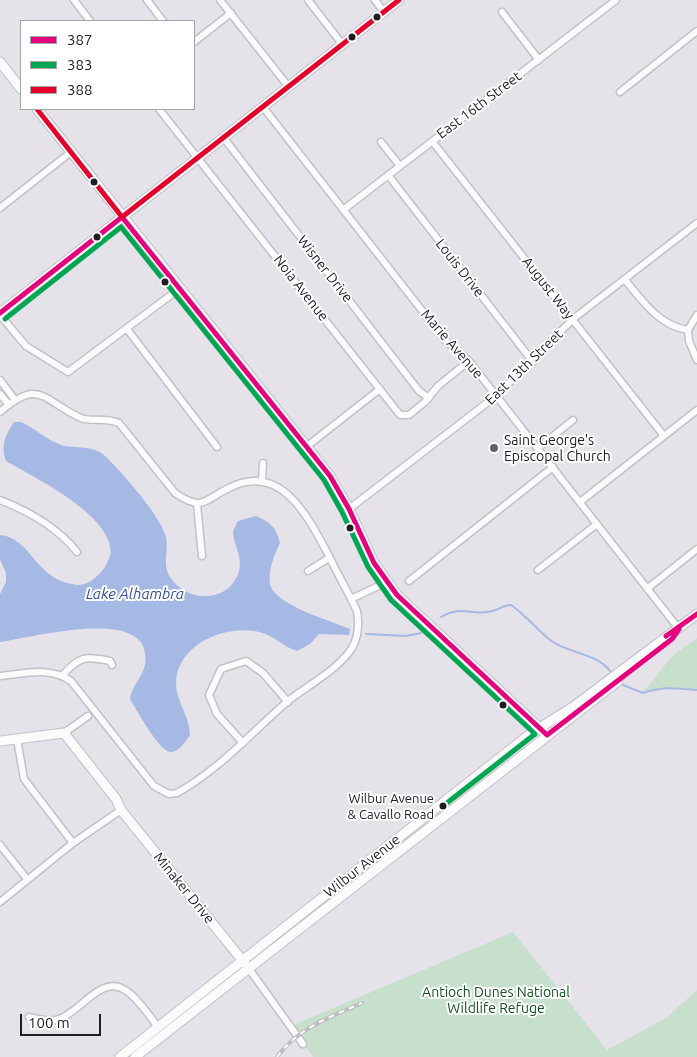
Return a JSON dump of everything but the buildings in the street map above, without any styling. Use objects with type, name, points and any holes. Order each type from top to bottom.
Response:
[{"type":"main road","points":[[0,314],[399,0]]},
{"type":"main road","points":[[0,62],[20,88]]},
{"type":"main road","points":[[38,110],[330,476],[349,509],[374,563],[397,595],[547,735]]},
{"type":"main road","name":"Wilbur Avenue","points":[[135,1057],[161,1031],[242,960],[539,728],[573,707],[697,614]]},
{"type":"main road","name":"Wilbur Avenue","points":[[120,1057],[161,1031],[249,969],[672,639],[679,629]]},
{"type":"main road","points":[[0,741],[64,733]]},
{"type":"main road","name":"Minaker Drive","points":[[64,733],[116,799],[121,810],[249,969]]},
{"type":"main road","points":[[370,873],[370,867],[385,848]]},
{"type":"street","points":[[74,0],[89,20]]},
{"type":"street","points":[[146,0],[162,20]]},
{"type":"street","points":[[220,0],[288,86]]},
{"type":"street","points":[[308,0],[342,44]]},
{"type":"street","points":[[375,0],[384,12]]},
{"type":"street","name":"East 16th Street","points":[[343,210],[616,0]]},
{"type":"street","points":[[502,12],[539,60]]},
{"type":"street","points":[[195,41],[231,13]]},
{"type":"street","points":[[620,92],[697,31]]},
{"type":"street","name":"Marie Avenue","points":[[263,107],[445,340],[469,361],[679,629]]},
{"type":"street","name":"Noia Avenue","points":[[160,110],[400,415],[409,415],[429,398]]},
{"type":"street","name":"Wisner Drive","points":[[223,137],[419,391],[429,398]]},
{"type":"street","name":"August Way","points":[[432,141],[664,436]]},
{"type":"street","points":[[381,142],[400,166]]},
{"type":"street","points":[[0,208],[71,152]]},
{"type":"street","name":"Louis Drive","points":[[388,175],[533,362]]},
{"type":"street","name":"East 13th Street","points":[[349,509],[496,396],[533,362],[573,320],[697,223]]},
{"type":"street","points":[[625,280],[657,317],[680,329],[688,330]]},
{"type":"street","points":[[0,314],[26,346],[68,372],[179,289]]},
{"type":"street","points":[[697,315],[688,330],[697,360]]},
{"type":"street","points":[[127,329],[217,447]]},
{"type":"street","points":[[429,398],[438,386],[469,361]]},
{"type":"street","points":[[0,380],[11,403]]},
{"type":"street","points":[[306,447],[380,389]]},
{"type":"street","points":[[0,412],[11,403],[31,393],[42,395],[83,419],[108,419],[118,423],[175,493],[187,501],[197,504],[211,500],[245,482],[262,482],[281,488],[296,501],[309,520],[357,611],[359,621],[352,648],[345,658],[288,702],[243,743],[185,789],[169,794],[154,786],[75,686],[62,675],[45,671],[0,676]]},
{"type":"street","points":[[0,394],[11,403]]},
{"type":"street","points":[[580,502],[664,436],[696,414]]},
{"type":"street","points":[[538,448],[573,420]]},
{"type":"street","points":[[262,482],[263,463]]},
{"type":"street","points":[[409,582],[553,467]]},
{"type":"street","points":[[0,500],[24,510],[68,541],[77,552]]},
{"type":"street","points":[[197,504],[202,556]]},
{"type":"street","points":[[538,570],[597,524]]},
{"type":"street","points":[[648,588],[697,550]]},
{"type":"street","points":[[308,571],[330,558]]},
{"type":"street","points":[[351,599],[387,582]]},
{"type":"street","points":[[62,675],[73,662],[90,657],[110,661],[112,665]]},
{"type":"street","points":[[243,743],[217,714],[209,695],[222,669],[246,661],[263,673],[288,702]]},
{"type":"street","points":[[64,733],[88,716]]},
{"type":"street","points":[[17,739],[24,779],[73,843]]},
{"type":"street","points":[[0,902],[73,843],[121,810]]},
{"type":"street","points":[[0,845],[27,879]]},
{"type":"street","name":"Minaker Drive","points":[[249,969],[303,1044]]},
{"type":"street","points":[[29,1017],[58,1020],[72,1012],[103,988],[111,985],[124,989],[133,997],[161,1031]]},
{"type":"green space","points":[[697,638],[697,690],[663,688],[643,693],[673,655]]},
{"type":"green space","name":"Antioch Dunes National Wildlife Refuge","points":[[513,932],[607,1050],[666,1018],[697,990],[697,1057],[313,1057],[291,1026]]},
{"type":"water","name":"Lake Alhambra","points":[[14,422],[21,422],[61,445],[89,448],[104,455],[130,482],[156,517],[166,537],[166,567],[170,577],[177,586],[187,592],[208,596],[218,594],[227,589],[234,582],[240,566],[233,531],[238,521],[256,516],[266,521],[275,529],[280,543],[270,573],[270,584],[274,592],[292,605],[350,629],[349,635],[319,634],[310,644],[297,651],[264,633],[246,630],[218,634],[205,640],[184,658],[178,670],[176,684],[178,697],[188,722],[190,735],[176,751],[170,752],[165,750],[148,729],[130,699],[143,670],[146,657],[144,649],[136,637],[121,631],[79,629],[0,642],[0,594],[6,582],[6,573],[0,559],[0,535],[10,537],[19,543],[49,574],[75,585],[84,584],[95,578],[104,569],[111,553],[108,539],[99,525],[85,511],[52,487],[6,461],[4,456],[5,440]]},
{"type":"waterway","points":[[441,617],[455,611],[479,613],[510,605],[557,645],[600,662],[612,674]]},
{"type":"waterway","points":[[366,634],[406,636],[421,633]]},
{"type":"waterway","points":[[623,685],[643,693],[663,688],[697,690]]},
{"type":"railway","points":[[277,1057],[295,1038],[315,1024],[362,1003]]},
{"type":"transit line","name":"388","points":[[38,110],[122,217],[399,0]]},
{"type":"transit line","name":"387","points":[[0,313],[122,217],[330,476],[349,509],[374,563],[397,595],[547,735],[672,639],[679,629]]},
{"type":"transit line","name":"383","points":[[5,319],[121,227],[324,480],[342,512],[368,567],[391,600],[535,734],[443,806]]},
{"type":"transit line","name":"387","points":[[666,636],[697,614]]},
{"type":"place","name":"Saint George's Episcopal Church","points":[[494,448]]},
{"type":"place","name":"Wilbur Avenue & Cavallo Road","points":[[443,806]]}]
